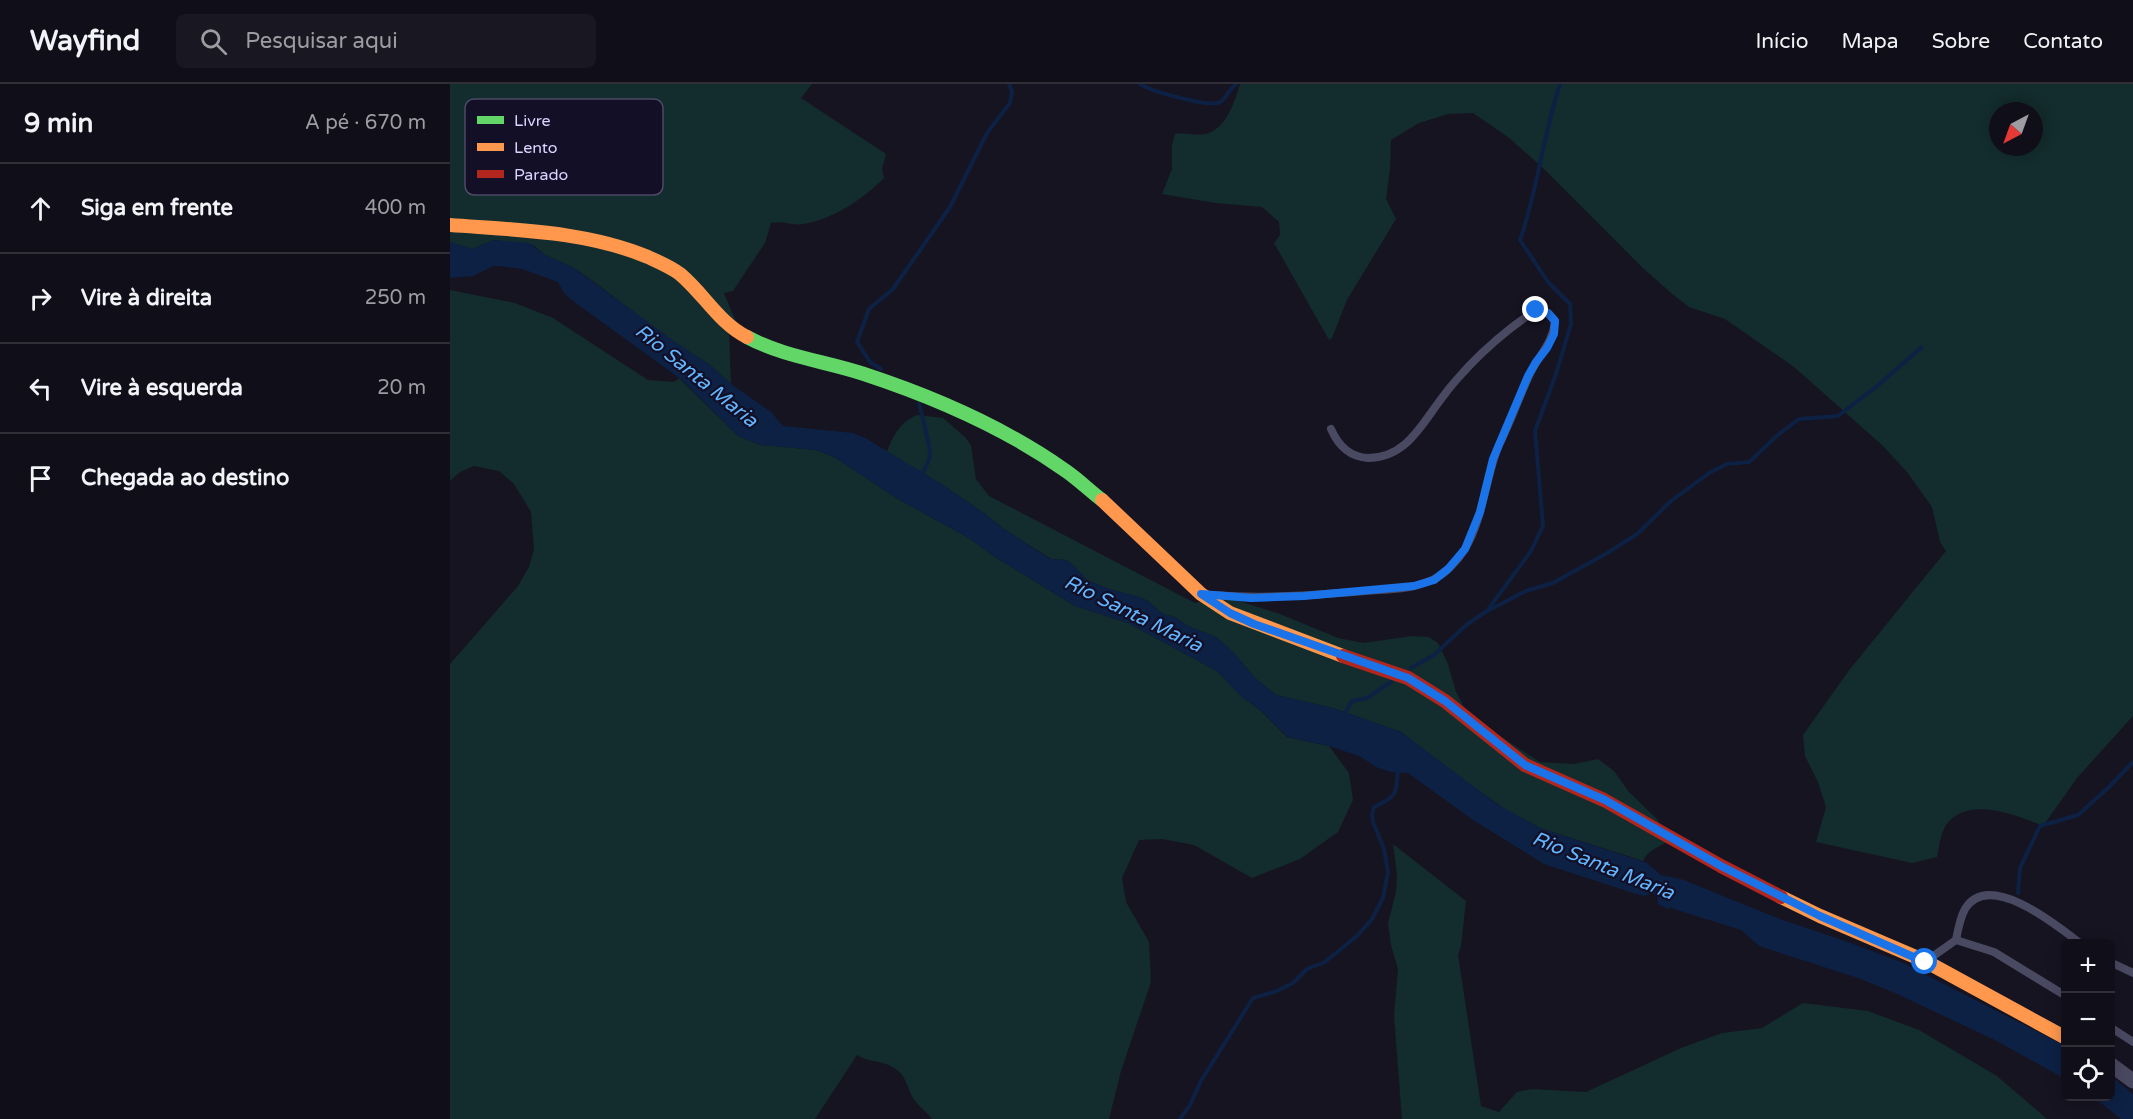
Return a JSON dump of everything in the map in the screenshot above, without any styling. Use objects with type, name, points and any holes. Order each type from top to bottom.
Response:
[{"type":"street","points":[[450,225],[553,233],[585,238],[622,248],[663,264],[680,274],[719,315],[739,333],[754,341],[774,350],[864,374],[958,410],[1033,449],[1066,471],[1115,511],[1201,594],[1230,613],[1254,624],[1408,678],[1445,701],[1525,765],[1605,800],[1721,866],[1810,911],[1925,962],[2061,1035]]},
{"type":"street","points":[[2115,1067],[2133,1080]]},
{"type":"lane","points":[[1201,594],[1251,598],[1304,596],[1414,586],[1434,580],[1448,569],[1465,549],[1480,512],[1493,459],[1528,376],[1554,334],[1555,321],[1548,313],[1536,310],[1518,322],[1470,365],[1445,393],[1408,443],[1393,453],[1376,458],[1361,458],[1348,452],[1337,442],[1331,429]]},
{"type":"lane","points":[[1925,962],[1956,939],[1959,922],[1966,907],[1978,897],[2000,896],[2036,911],[2074,939]]},
{"type":"lane","points":[[1956,939],[1994,952],[2061,993]]},
{"type":"lane","points":[[2115,964],[2133,973]]},
{"type":"lane","points":[[2115,1030],[2133,1042]]},
{"type":"green space","points":[[450,84],[812,84],[801,98],[886,154],[882,169],[884,178],[867,193],[837,213],[799,224],[771,223],[765,243],[733,291],[724,293],[739,329],[729,329],[731,384],[710,365],[671,340],[594,282],[574,268],[545,255],[533,245],[494,240],[472,249],[450,242]]},
{"type":"green space","points":[[1240,84],[2133,84],[2133,716],[2077,778],[2043,826],[1993,810],[1966,811],[1955,816],[1946,825],[1941,836],[1937,857],[1912,863],[1816,842],[1826,807],[1818,782],[1805,756],[1803,735],[1850,669],[1946,551],[1940,542],[1932,507],[1907,472],[1882,445],[1794,367],[1725,319],[1689,307],[1671,293],[1543,168],[1508,137],[1473,113],[1448,114],[1419,123],[1391,140],[1386,199],[1396,219],[1347,300],[1332,338],[1329,340],[1274,243],[1280,235],[1279,222],[1262,207],[1216,203],[1162,194],[1172,169],[1172,145],[1175,134],[1201,135],[1215,130],[1221,125],[1233,105]]},
{"type":"green space","points":[[450,290],[515,303],[553,318],[648,380],[674,382],[679,378],[738,436],[761,445],[816,450],[834,457],[898,499],[969,538],[995,557],[1075,606],[1128,623],[1217,671],[1287,737],[1329,746],[1349,773],[1353,800],[1338,832],[1300,859],[1252,878],[1194,845],[1162,839],[1139,840],[1122,878],[1126,902],[1149,942],[1151,982],[1121,1071],[1109,1119],[932,1119],[915,1101],[905,1080],[897,1070],[857,1055],[815,1119],[450,1119],[450,664],[518,586],[529,567],[534,549],[531,512],[514,484],[499,471],[474,466],[460,472],[450,481]]},
{"type":"green space","points":[[917,415],[943,418],[965,437],[971,445],[976,479],[989,496],[1195,603],[1226,597],[1280,614],[1338,638],[1363,643],[1412,636],[1429,637],[1438,643],[1448,664],[1456,692],[1469,716],[1540,762],[1574,764],[1598,759],[1614,771],[1629,792],[1657,819],[1669,841],[1651,852],[1643,861],[1540,828],[1506,810],[1401,732],[1333,708],[1276,695],[1255,678],[1233,652],[1216,637],[1188,626],[1175,617],[1163,614],[1148,601],[1139,597],[1087,580],[1066,560],[1051,559],[1004,529],[943,485],[887,452],[898,430],[906,421]]},
{"type":"green space","points":[[1393,844],[1466,901],[1458,955],[1481,1106],[1499,1112],[1517,1092],[1532,1089],[1586,1092],[1681,1048],[1722,1033],[1762,1028],[1803,1003],[1868,1011],[1919,1030],[1997,1076],[2047,1119],[1402,1119],[1394,1015],[1398,969],[1388,923],[1396,892],[1397,874]]},
{"type":"water","name":"Rio Santa Maria","points":[[494,240],[529,243],[545,255],[574,268],[710,365],[731,384],[771,412],[783,426],[853,433],[867,439],[943,485],[1050,559],[1066,560],[1087,580],[1139,597],[1148,601],[1163,614],[1175,617],[1188,626],[1216,637],[1233,652],[1255,678],[1276,695],[1333,708],[1401,732],[1497,804],[1540,828],[1647,863],[1661,875],[1681,879],[1780,919],[1901,962],[2061,1044],[2061,1077],[1997,1041],[1895,993],[1858,978],[1759,946],[1741,930],[1671,908],[1667,909],[1658,904],[1657,897],[1652,893],[1644,896],[1636,894],[1544,864],[1473,820],[1408,773],[1391,772],[1378,768],[1359,756],[1329,746],[1288,737],[1260,710],[1242,697],[1217,671],[1128,623],[1075,606],[995,557],[969,538],[898,499],[834,457],[816,450],[761,445],[738,436],[682,380],[573,301],[564,293],[558,282],[522,269],[499,266],[493,266],[473,276],[450,278],[450,242],[472,249]]},
{"type":"water","points":[[2115,1079],[2133,1094],[2133,1119],[2121,1119],[2098,1101],[2115,1101]]},
{"type":"waterway","points":[[881,369],[870,362],[857,342],[869,309],[893,289],[950,207],[987,133],[1010,103],[1012,92],[1009,84]]},
{"type":"waterway","points":[[1140,84],[1156,91],[1204,103],[1222,101],[1236,84]]},
{"type":"waterway","points":[[1489,608],[1531,551],[1543,526],[1535,431],[1571,324],[1570,304],[1548,282],[1520,240],[1560,84]]},
{"type":"waterway","points":[[1411,668],[1434,655],[1466,625],[1487,611],[1526,591],[1553,583],[1609,552],[1637,534],[1671,501],[1709,473],[1727,464],[1749,462],[1799,419],[1838,416],[1922,347]]},
{"type":"waterway","points":[[919,404],[930,455],[920,477]]},
{"type":"waterway","points":[[1343,717],[1352,701],[1367,698],[1391,682]]},
{"type":"waterway","points":[[2018,893],[2020,868],[2040,826],[2078,815],[2133,762]]},
{"type":"waterway","points":[[1180,1119],[1253,998],[1277,991],[1293,983],[1307,969],[1325,962],[1358,935],[1372,919],[1383,898],[1388,872],[1384,849],[1372,815],[1374,807],[1392,797],[1396,789],[1398,768]]},
{"type":"traffic: fast","points":[[747,337],[775,349],[849,369],[890,383],[969,415],[1043,456],[1071,474],[1102,500]]},
{"type":"traffic: slow","points":[[450,225],[525,230],[576,237],[624,248],[648,257],[680,274],[728,324],[747,337]]},
{"type":"traffic: slow","points":[[1102,500],[1201,594],[1230,613],[1343,656]]},
{"type":"traffic: slow","points":[[1781,897],[1925,961],[2061,1035]]},
{"type":"traffic: jam","points":[[1343,656],[1408,678],[1445,701],[1525,765],[1604,800],[1781,897]]},
{"type":"route","points":[[1536,310],[1548,313],[1555,321],[1554,334],[1528,376],[1493,459],[1480,512],[1465,549],[1448,569],[1434,580],[1414,586],[1304,596],[1251,598],[1201,594],[1230,613],[1254,624],[1408,678],[1445,701],[1502,749],[1525,765],[1605,800],[1721,866],[1820,916],[1925,962]]}]
